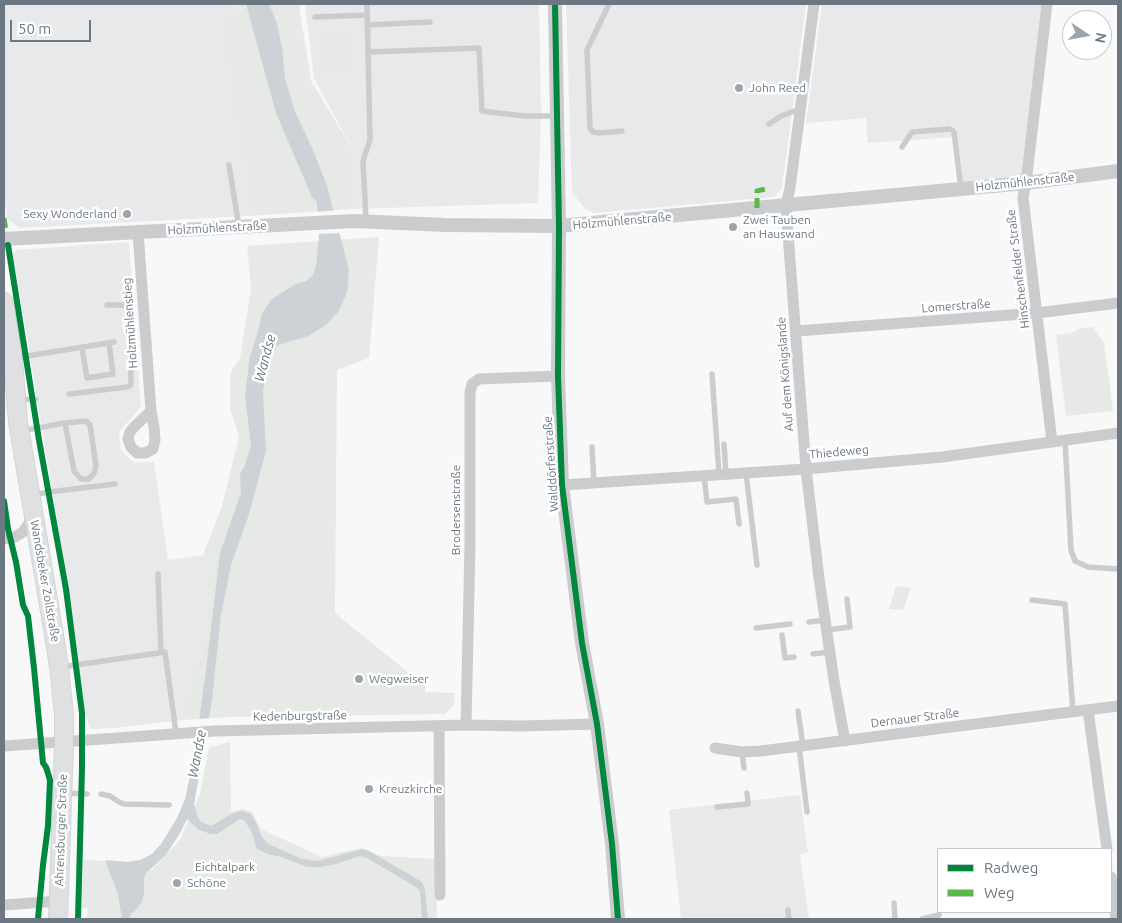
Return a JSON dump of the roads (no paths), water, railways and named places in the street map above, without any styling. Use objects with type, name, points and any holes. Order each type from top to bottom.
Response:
[{"type":"main road","name":"Wandsbeker Zollstraße","points":[[4,302],[13,359],[18,426],[59,667],[64,714],[64,742]]},
{"type":"main road","name":"Wandsbeker Zollstraße","points":[[4,386],[18,426]]},
{"type":"main road","name":"Ahrensburger Straße","points":[[58,919],[64,742]]},
{"type":"street","name":"Walddörferstraße","points":[[555,4],[559,226],[558,376],[562,485],[582,643],[597,724],[612,844],[618,919]]},
{"type":"street","name":"Auf dem Königslande","points":[[814,4],[790,188],[786,205],[806,469],[826,625],[845,741]]},
{"type":"street","name":"Hinschenfelder Straße","points":[[1047,4],[1023,197],[1052,442]]},
{"type":"street","name":"Holzmühlenstraße","points":[[4,239],[366,221],[446,225],[559,226],[1026,183],[1118,171]]},
{"type":"street","name":"Holzmühlenstieg","points":[[138,232],[150,412]]},
{"type":"street","name":"Lomerstraße","points":[[796,331],[1037,313],[1118,304]]},
{"type":"street","name":"Brodersenstraße","points":[[466,725],[470,544],[470,392],[472,384],[478,379],[558,376]]},
{"type":"street","name":"Thiedeweg","points":[[562,485],[806,469],[942,456],[1118,432]]},
{"type":"street","points":[[4,539],[13,538],[23,532],[29,523],[31,502]]},
{"type":"street","name":"Dernauer Straße","points":[[715,748],[742,752],[761,751],[1118,706]]},
{"type":"street","points":[[1088,710],[1107,848]]},
{"type":"street","name":"Kedenburgstraße","points":[[4,746],[215,731],[597,724]]},
{"type":"street","points":[[440,726],[440,895]]},
{"type":"street","points":[[1112,885],[1116,919]]},
{"type":"street","points":[[4,905],[58,902]]},
{"type":"lane","points":[[366,221],[363,161],[370,140],[367,4]]},
{"type":"lane","points":[[610,4],[587,50],[590,128],[593,132],[600,133],[622,131]]},
{"type":"lane","points":[[315,17],[367,15]]},
{"type":"lane","points":[[367,24],[430,22]]},
{"type":"lane","points":[[368,52],[479,48],[482,111],[524,116],[557,116]]},
{"type":"lane","points":[[769,124],[781,116],[800,109]]},
{"type":"lane","points":[[902,147],[912,132],[952,130],[954,132],[961,189]]},
{"type":"lane","points":[[229,166],[239,227]]},
{"type":"lane","points":[[69,394],[127,387],[132,382],[129,311],[122,305],[106,305]]},
{"type":"lane","points":[[13,359],[46,355],[111,342],[114,374],[87,378],[82,348]]},
{"type":"lane","points":[[712,374],[723,474]]},
{"type":"lane","points":[[16,401],[36,398]]},
{"type":"lane","points":[[18,426],[86,421],[90,425],[96,466],[94,473],[89,479],[81,479],[74,471],[65,423]]},
{"type":"lane","points":[[1065,440],[1070,550],[1075,561],[1088,567],[1118,569]]},
{"type":"lane","points":[[723,474],[724,444]]},
{"type":"lane","points":[[592,447],[594,483]]},
{"type":"lane","points":[[746,473],[757,565]]},
{"type":"lane","points":[[704,475],[707,502],[736,498],[739,524]]},
{"type":"lane","points":[[31,502],[49,492],[115,484]]},
{"type":"lane","points":[[158,574],[161,652]]},
{"type":"lane","points":[[809,622],[850,627],[847,599]]},
{"type":"lane","points":[[1032,600],[1065,604],[1073,712]]},
{"type":"lane","points":[[756,628],[790,624]]},
{"type":"lane","points":[[782,635],[785,658],[794,657]]},
{"type":"lane","points":[[59,667],[165,652],[176,733]]},
{"type":"lane","points":[[813,654],[830,652]]},
{"type":"lane","points":[[798,711],[807,812]]},
{"type":"lane","points":[[742,752],[744,768]]},
{"type":"lane","points":[[62,793],[87,794]]},
{"type":"lane","points":[[717,807],[748,804],[747,793]]},
{"type":"lane","points":[[101,794],[110,796],[124,804],[168,805]]},
{"type":"lane","points":[[894,903],[895,919]]},
{"type":"lane","points":[[788,910],[789,919]]},
{"type":"lane","points":[[922,919],[939,915]]},
{"type":"water","name":"Wandse","points":[[246,4],[269,4],[277,23],[285,78],[295,112],[327,186],[349,270],[347,293],[338,312],[326,325],[308,336],[278,345],[267,364],[263,391],[266,451],[249,514],[231,565],[221,615],[212,700],[194,804],[201,822],[211,826],[235,812],[243,811],[251,814],[261,836],[268,844],[302,859],[318,861],[363,849],[369,851],[422,882],[425,889],[428,919],[422,919],[420,891],[416,887],[367,858],[360,856],[336,864],[307,867],[257,849],[252,833],[245,821],[240,819],[217,834],[211,834],[199,830],[187,819],[165,856],[146,873],[144,878],[144,895],[141,903],[130,914],[130,919],[122,919],[118,894],[106,863],[106,860],[127,862],[140,860],[152,854],[161,844],[177,818],[185,799],[194,758],[220,553],[241,493],[240,473],[244,468],[251,446],[245,395],[250,356],[262,313],[272,299],[294,285],[306,281],[313,275],[316,266],[319,238],[317,202],[312,197],[276,113]]},
{"type":"place","name":"John Reed","points":[[739,88]]},
{"type":"place","name":"Sexy Wonderland","points":[[127,214]]},
{"type":"place","name":"Zwei Tauben an Hauswand","points":[[733,227]]},
{"type":"place","name":"Wegweiser","points":[[359,679]]},
{"type":"place","name":"Kreuzkirche","points":[[369,789]]},
{"type":"place","name":"Schöne","points":[[177,883]]},
{"type":"park label","name":"Eichtalpark","points":[[225,867]]}]
